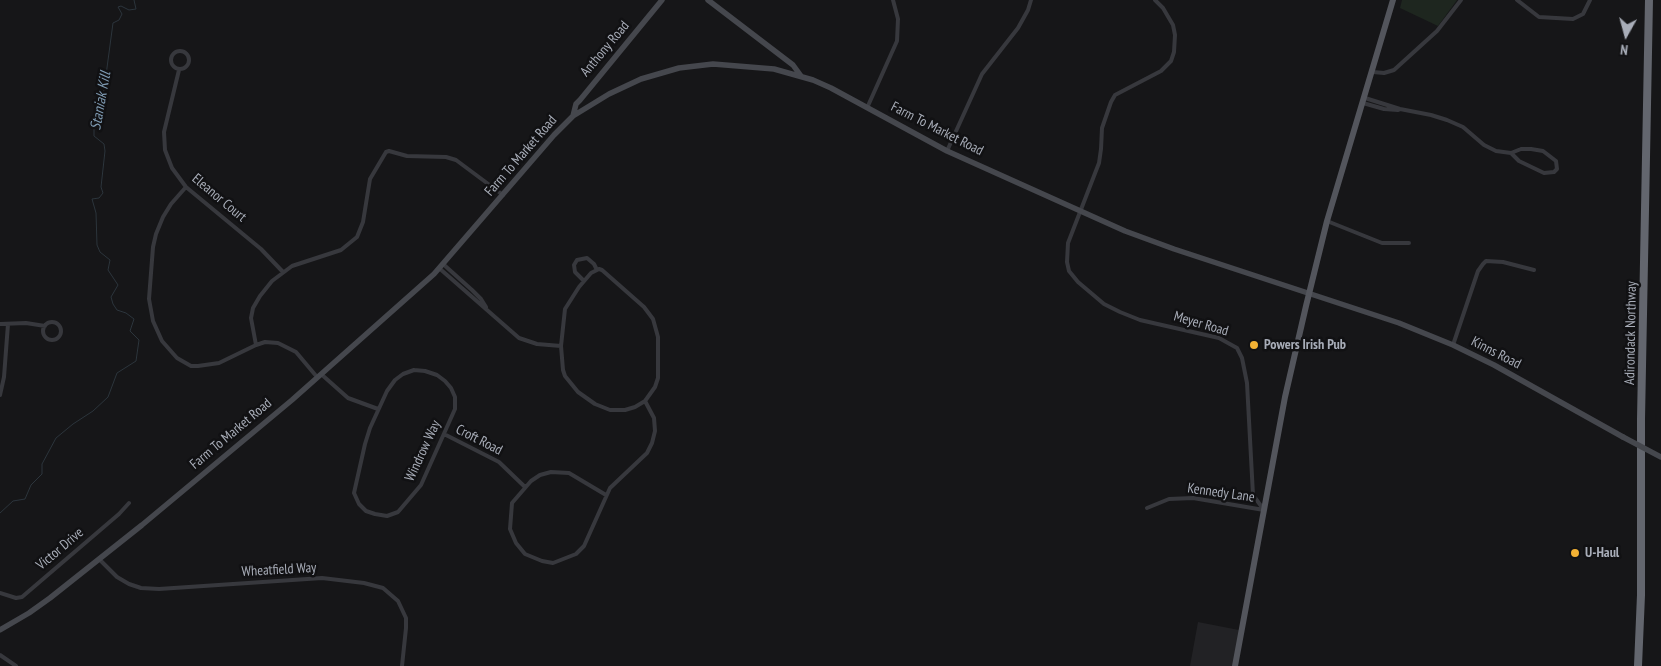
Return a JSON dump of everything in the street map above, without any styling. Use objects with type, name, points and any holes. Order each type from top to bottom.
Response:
[{"type":"highway","name":"Adirondack Northway","points":[[1638,666],[1641,595],[1642,409],[1649,0]]},
{"type":"main road","points":[[1235,666],[1284,397],[1327,221],[1393,0]]},
{"type":"street","name":"Anthony Road","points":[[573,116],[576,104],[662,0]]},
{"type":"street","points":[[708,0],[793,64],[801,76]]},
{"type":"street","points":[[867,108],[897,42],[898,19],[892,0]]},
{"type":"street","points":[[947,151],[982,74],[1018,28],[1031,0]]},
{"type":"street","name":"Meyer Road","points":[[1155,0],[1169,18],[1176,35],[1171,61],[1161,71],[1115,94],[1110,102],[1102,128],[1099,163],[1068,244],[1067,262],[1069,271],[1078,282],[1104,304],[1140,320],[1219,338],[1237,348],[1242,358],[1247,383],[1253,495],[1264,510]]},
{"type":"street","points":[[1373,72],[1384,73],[1394,70],[1437,31],[1461,0]]},
{"type":"street","points":[[1517,0],[1540,16],[1573,19],[1583,14],[1590,0]]},
{"type":"street","name":"Eleanor Court","points":[[181,51],[187,54],[189,61],[186,67],[179,70],[173,66],[171,60],[174,54],[181,51]]},
{"type":"street","name":"Farm To Market Road","points":[[0,630],[29,613],[150,518],[319,375],[441,266],[554,135],[573,116],[625,85],[679,68],[733,64],[774,69],[801,76],[831,88],[947,151],[1125,231],[1309,293]]},
{"type":"street","name":"Eleanor Court","points":[[179,70],[164,125],[164,142],[172,168],[186,187],[257,245],[283,272]]},
{"type":"street","points":[[1364,100],[1384,109],[1400,109],[1447,120],[1463,127],[1484,146],[1496,151],[1511,153],[1520,149],[1539,149],[1550,155],[1556,162],[1558,169],[1554,172],[1544,173],[1518,161],[1511,153]]},
{"type":"street","points":[[256,345],[252,324],[253,308],[265,288],[283,272],[304,261],[341,250],[357,237],[363,222],[370,179],[374,169],[387,151],[408,156],[439,157],[456,160],[503,195]]},
{"type":"street","points":[[186,187],[167,210],[154,240],[149,298],[151,314],[159,335],[167,347],[177,358],[191,366],[198,366],[219,364],[265,342],[278,343],[290,348],[302,357],[319,375],[348,398],[378,409]]},
{"type":"street","points":[[1327,221],[1382,243],[1409,243]]},
{"type":"street","points":[[584,281],[574,268],[577,260],[587,258],[594,264],[597,270]]},
{"type":"street","points":[[1454,345],[1478,271],[1486,261],[1534,270]]},
{"type":"street","points":[[441,266],[519,338],[537,344],[561,346]]},
{"type":"street","points":[[597,270],[602,270],[644,307],[653,319],[656,328],[659,350],[658,378],[655,387],[644,401],[625,410],[610,410],[596,404],[578,392],[565,376],[561,346],[565,309],[584,281],[591,273],[597,270]]},
{"type":"street","name":"Kinns Road","points":[[1309,293],[1398,323],[1454,345],[1661,457]]},
{"type":"street","points":[[49,322],[58,323],[62,331],[59,337],[54,340],[45,337],[43,332],[44,326],[49,322]]},
{"type":"street","points":[[0,324],[31,323],[44,326]]},
{"type":"street","points":[[0,395],[4,377],[8,324]]},
{"type":"street","name":"Windrow Way","points":[[414,370],[437,375],[451,388],[455,398],[455,408],[421,485],[403,508],[387,516],[366,511],[359,504],[354,493],[365,444],[378,409],[395,380],[403,374],[414,370]]},
{"type":"street","points":[[606,495],[569,473],[561,472],[540,475],[525,487],[512,504],[510,529],[516,543],[525,554],[542,561],[553,562],[576,554],[584,546],[610,488],[648,453],[652,443],[655,424],[652,413],[644,401]]},
{"type":"street","name":"Croft Road","points":[[444,434],[499,462],[525,487]]},
{"type":"street","name":"Kennedy Lane","points":[[1147,508],[1169,499],[1193,498],[1264,510]]},
{"type":"street","name":"Victor Drive","points":[[0,593],[22,598],[119,514],[129,503]]},
{"type":"street","name":"Wheatfield Way","points":[[99,559],[117,576],[129,584],[141,588],[159,589],[322,578],[364,583],[384,588],[398,601],[406,618],[402,666]]},
{"type":"street","points":[[0,655],[16,666]]},
{"type":"shaded area","points":[[1402,0],[1457,0],[1438,26],[1400,8]]},
{"type":"shaded area","points":[[1198,622],[1244,631],[1237,666],[1190,666]]},
{"type":"waterway","name":"Staniak Kill","points":[[0,513],[13,501],[25,499],[31,485],[42,474],[42,464],[56,438],[93,411],[108,397],[117,373],[136,361],[139,340],[130,331],[134,319],[126,313],[117,310],[113,304],[111,297],[118,285],[108,270],[110,260],[100,252],[97,245],[96,213],[92,199],[99,198],[103,193],[101,187],[105,151],[104,144],[94,136],[94,128],[97,121],[95,117],[104,90],[113,23],[119,20],[122,14],[118,7],[121,6],[129,10],[136,9],[134,0]]},
{"type":"place","name":"Powers Irish Pub","points":[[1254,345]]},
{"type":"place","name":"U-Haul","points":[[1575,553]]}]
